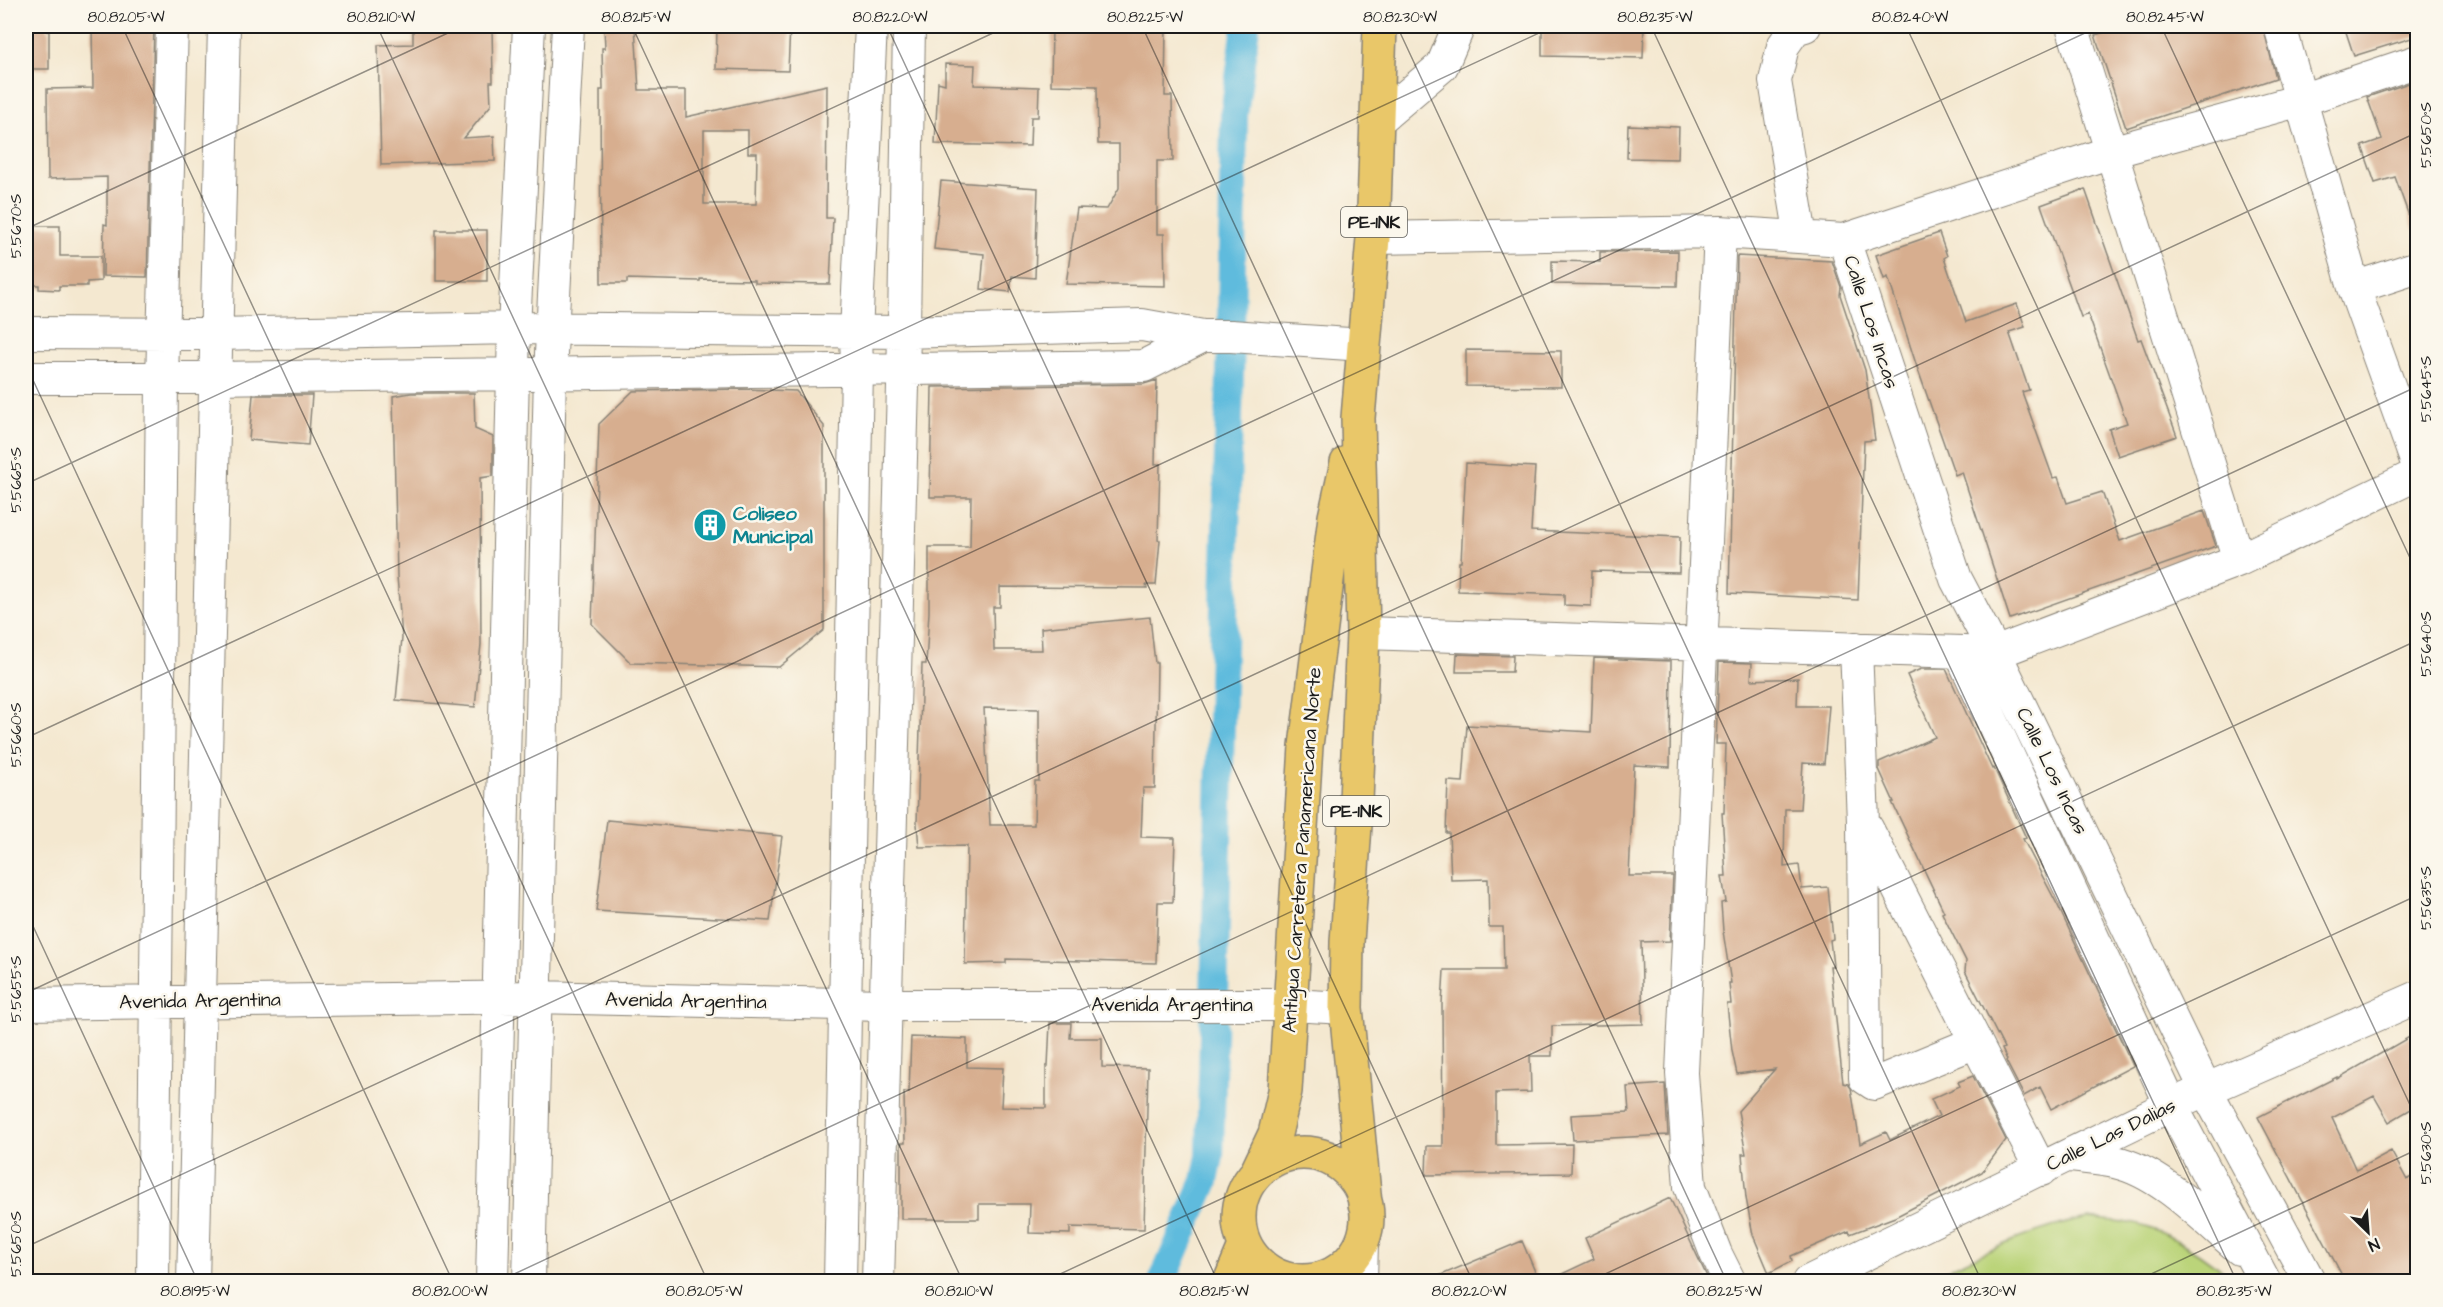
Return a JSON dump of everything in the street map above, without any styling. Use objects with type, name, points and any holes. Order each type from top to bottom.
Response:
[{"type":"main road","name":"Antigua Carretera Panamericana Norte","points":[[1365,1204],[1346,1008],[1347,942],[1355,825],[1363,633],[1358,418],[1373,238],[1380,26]]},
{"type":"main road","name":"Antigua Carretera Panamericana Norte","points":[[1257,1172],[1275,1134],[1285,1090],[1308,735],[1335,517],[1358,418]]},
{"type":"main road","name":"PE-1NK","points":[[1292,1154],[1312,1154],[1343,1167],[1352,1178],[1365,1204],[1367,1223],[1350,1267],[1309,1281],[1273,1277],[1256,1261],[1245,1246],[1239,1227],[1239,1207],[1245,1188],[1257,1172],[1273,1160],[1292,1154]]},
{"type":"main road","points":[[1230,1281],[1245,1246]]},
{"type":"street","points":[[153,1281],[162,378],[172,26]]},
{"type":"street","points":[[193,1281],[224,26]]},
{"type":"street","points":[[492,1281],[514,328],[529,26]]},
{"type":"street","points":[[529,1281],[549,373],[568,26]]},
{"type":"street","points":[[840,1281],[856,332],[871,26]]},
{"type":"street","points":[[878,1281],[903,368],[909,26]]},
{"type":"street","points":[[1376,122],[1442,66],[1459,26]]},
{"type":"street","points":[[1801,237],[1775,81],[1783,46],[1795,28],[1805,26]]},
{"type":"street","points":[[2072,26],[2240,560]]},
{"type":"street","points":[[2280,26],[2354,288],[2418,466]]},
{"type":"street","points":[[1373,238],[1720,232],[1844,240],[2111,152],[2301,100],[2418,61]]},
{"type":"street","points":[[1720,232],[1682,1073],[1690,1187],[1716,1254],[1730,1281]]},
{"type":"street","name":"Calle Los Incas","points":[[1844,240],[1956,579],[1995,653],[2206,1090],[2310,1281]]},
{"type":"street","points":[[2354,288],[2418,267]]},
{"type":"street","points":[[26,333],[216,334],[514,328],[903,332],[1142,325],[1203,336],[1364,345]]},
{"type":"street","points":[[26,378],[214,378],[1144,366],[1203,336]]},
{"type":"street","points":[[1363,633],[1995,653],[2240,560],[2418,474]]},
{"type":"street","points":[[1856,648],[1863,822],[1865,1078],[1874,1084],[1976,1042]]},
{"type":"street","points":[[1960,652],[2171,1105],[2259,1271]]},
{"type":"street","points":[[1863,822],[2041,1170]]},
{"type":"street","name":"Avenida Argentina","points":[[26,1004],[157,1000],[535,997],[884,1005],[1290,1005],[1346,1008]]},
{"type":"street","name":"Calle Las Dalias","points":[[1808,1281],[2171,1105],[2418,997]]},
{"type":"street","points":[[2069,1155],[2117,1162],[2154,1179],[2185,1200],[2259,1271]]},
{"type":"green space","points":[[2089,1218],[2136,1224],[2161,1233],[2212,1263],[2232,1281],[1923,1281],[2025,1236]]},
{"type":"building","points":[[26,26],[47,26],[47,31],[49,30],[49,69],[26,69]]},
{"type":"building","points":[[92,26],[154,26],[147,277],[103,276],[104,224],[107,225],[107,177],[48,179],[47,89],[93,88]]},
{"type":"building","points":[[413,26],[492,26],[491,105],[464,138],[494,136],[495,161],[381,165],[378,45],[413,44]]},
{"type":"building","points":[[604,26],[635,26],[639,90],[686,90],[686,117],[827,85],[826,218],[833,218],[830,284],[755,283],[755,280],[700,279],[700,281],[627,279],[627,283],[601,283],[600,90],[603,90],[602,48],[605,48]],"holes":[[[704,130],[748,130],[748,153],[757,153],[756,204],[704,204]]]},
{"type":"building","points":[[717,26],[790,26],[788,71],[716,69]]},
{"type":"building","points":[[1052,26],[1166,26],[1165,96],[1172,96],[1173,161],[1157,161],[1157,234],[1164,234],[1165,286],[1066,284],[1077,208],[1107,209],[1119,188],[1119,144],[1098,144],[1097,86],[1051,85]]},
{"type":"building","points":[[1542,26],[1644,26],[1643,58],[1542,56]]},
{"type":"building","points":[[2125,26],[2263,26],[2276,78],[2126,128],[2095,35]]},
{"type":"building","points":[[2344,26],[2418,26],[2418,36],[2354,56]]},
{"type":"building","points":[[945,64],[975,65],[974,85],[1039,87],[1038,117],[1031,117],[1030,146],[935,144],[938,82],[945,84]]},
{"type":"building","points":[[2418,80],[2418,230],[2414,230],[2395,177],[2375,183],[2362,146],[2382,139],[2367,97]]},
{"type":"building","points":[[1628,125],[1679,127],[1678,159],[1627,158]]},
{"type":"building","points":[[941,181],[1038,188],[1035,278],[1012,276],[1010,292],[981,289],[984,254],[934,249]]},
{"type":"building","points":[[2085,189],[2138,340],[2141,339],[2177,436],[2118,456],[2109,429],[2127,423],[2088,314],[2081,317],[2041,205]]},
{"type":"building","points":[[26,226],[60,226],[60,256],[101,256],[101,281],[87,282],[87,286],[59,286],[59,290],[39,289],[39,285],[26,285]]},
{"type":"building","points":[[436,230],[487,230],[487,281],[436,281]]},
{"type":"building","points":[[1939,233],[1947,256],[1944,258],[1966,322],[2017,304],[2025,327],[2009,332],[2029,390],[2022,392],[2053,478],[2058,477],[2067,503],[2102,492],[2120,541],[2204,511],[2216,546],[2010,619],[1962,472],[1955,475],[1888,277],[1884,279],[1876,255]]},
{"type":"building","points":[[1678,251],[1677,286],[1552,284],[1552,261],[1600,262],[1600,252]]},
{"type":"building","points":[[1737,256],[1832,261],[1841,287],[1840,295],[1865,370],[1875,440],[1864,441],[1858,600],[1729,593]]},
{"type":"building","points":[[1466,350],[1561,351],[1561,387],[1466,386]]},
{"type":"building","points":[[1157,380],[1155,464],[1160,464],[1158,540],[1160,540],[1156,585],[1146,585],[1147,588],[1000,587],[1000,607],[993,607],[994,650],[1042,650],[1041,628],[1150,617],[1155,663],[1157,663],[1155,788],[1143,788],[1141,837],[1175,838],[1173,902],[1158,902],[1156,963],[1006,959],[1006,963],[965,964],[967,846],[919,847],[917,824],[922,664],[926,664],[929,612],[929,547],[970,547],[971,497],[930,497],[932,387],[1144,384]],"holes":[[[984,708],[1039,709],[1039,781],[1035,781],[1034,825],[990,825]]]},
{"type":"building","name":"Coliseo Municipal","points":[[741,389],[796,391],[824,426],[824,630],[779,667],[631,663],[592,624],[599,424],[633,391]]},
{"type":"building","points":[[411,393],[474,393],[475,429],[493,437],[493,476],[480,478],[481,644],[475,707],[396,700],[402,638],[397,576],[393,396]]},
{"type":"building","points":[[253,395],[312,395],[308,445],[249,440]]},
{"type":"building","points":[[1466,463],[1535,467],[1531,531],[1680,537],[1679,573],[1592,571],[1591,606],[1564,605],[1564,595],[1458,591]]},
{"type":"building","points":[[1457,654],[1513,656],[1512,672],[1456,672]]},
{"type":"building","points":[[1594,658],[1671,661],[1670,767],[1634,765],[1629,876],[1673,876],[1670,941],[1641,942],[1643,1024],[1552,1026],[1552,1056],[1530,1056],[1531,1092],[1496,1093],[1496,1145],[1572,1144],[1571,1173],[1426,1175],[1427,1146],[1443,1146],[1442,1004],[1444,970],[1504,970],[1503,927],[1489,927],[1488,879],[1451,880],[1449,833],[1446,833],[1448,781],[1463,782],[1467,725],[1591,732]]},
{"type":"building","points":[[1719,662],[1752,663],[1751,680],[1798,678],[1797,706],[1829,706],[1824,764],[1803,763],[1800,809],[1785,809],[1784,867],[1799,865],[1802,889],[1828,887],[1833,939],[1830,940],[1833,966],[1830,966],[1843,1083],[1848,1084],[1851,1088],[1860,1144],[1886,1132],[1890,1140],[1939,1116],[1931,1099],[1960,1086],[1958,1082],[1973,1076],[2006,1140],[1982,1172],[1895,1217],[1850,1234],[1849,1231],[1791,1256],[1792,1261],[1769,1273],[1753,1235],[1746,1198],[1742,1154],[1746,1154],[1738,1111],[1775,1069],[1737,1074],[1732,1051],[1727,1004],[1731,1004],[1729,983],[1731,983],[1721,903],[1726,902],[1722,876],[1726,876],[1722,813],[1724,813],[1726,744],[1716,744]]},
{"type":"building","points":[[1921,669],[1946,669],[2026,838],[2023,839],[2058,906],[2133,1066],[2051,1109],[2040,1087],[2024,1096],[2006,1061],[2002,1049],[2004,1048],[1965,971],[1966,961],[1942,913],[1944,912],[1892,802],[1894,802],[1879,769],[1879,762],[1935,737],[1907,675]]},
{"type":"building","points":[[607,820],[782,836],[770,921],[596,911]]},
{"type":"building","points":[[1050,1023],[1071,1023],[1070,1038],[1102,1038],[1102,1067],[1148,1068],[1144,1229],[1070,1227],[1070,1234],[1029,1233],[1030,1204],[979,1204],[979,1219],[901,1219],[901,1143],[905,1143],[904,1092],[909,1092],[911,1037],[967,1039],[967,1067],[1003,1068],[1001,1107],[1046,1108],[1046,1066],[1048,1066]]},
{"type":"building","points":[[2418,1032],[2418,1105],[2389,1122],[2374,1096],[2332,1118],[2356,1170],[2391,1151],[2407,1180],[2418,1174],[2418,1281],[2345,1281],[2258,1117],[2337,1077],[2337,1079]]},
{"type":"building","points":[[1665,1084],[1668,1135],[1573,1140],[1571,1115],[1629,1112],[1627,1087]]},
{"type":"building","points":[[1670,1198],[1709,1281],[1547,1281],[1594,1259],[1585,1238]]},
{"type":"building","points":[[1522,1241],[1539,1281],[1427,1281]]},
{"type":"waterway","points":[[1162,1282],[1205,1181],[1210,1156],[1231,336],[1234,115],[1246,26]]},
{"type":"place","name":"Coliseo Municipal","points":[[710,525]]}]
